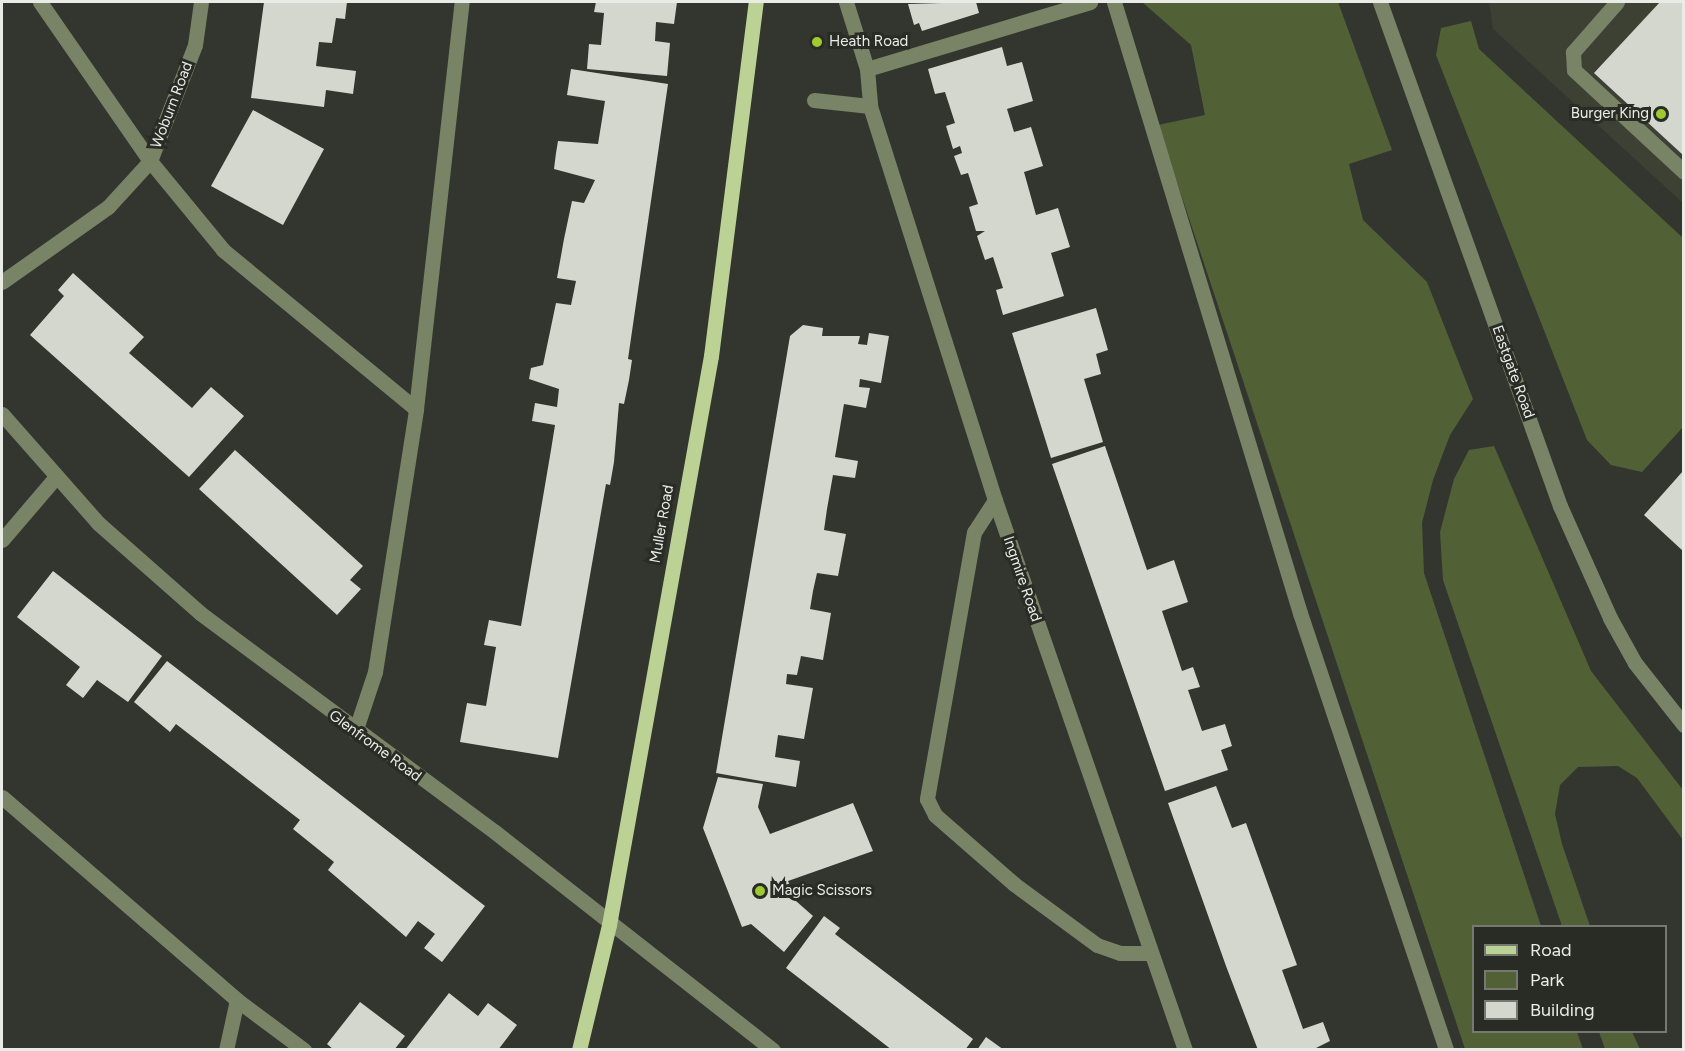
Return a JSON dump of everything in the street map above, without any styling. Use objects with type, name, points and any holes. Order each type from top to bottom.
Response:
[{"type":"main road","name":"Muller Road","points":[[579,1050],[609,925],[711,356],[756,2]]},
{"type":"street","points":[[40,2],[150,161],[223,250],[416,409]]},
{"type":"street","name":"Woburn Road","points":[[2,282],[108,207],[150,161],[195,45],[201,2]]},
{"type":"street","points":[[355,732],[375,672],[416,409],[462,2]]},
{"type":"street","name":"Ingmire Road","points":[[846,2],[867,69],[870,106],[994,500],[1185,1050]]},
{"type":"street","points":[[867,69],[1090,2]]},
{"type":"street","points":[[1114,2],[1282,557],[1446,1050]]},
{"type":"street","name":"Eastgate Road","points":[[1380,2],[1565,517],[1610,618],[1635,663],[1683,725]]},
{"type":"street","points":[[1617,2],[1573,52],[1574,70],[1683,172]]},
{"type":"street","points":[[814,100],[870,106]]},
{"type":"street","name":"Glenfrome Road","points":[[2,414],[55,478],[147,568],[355,732],[495,832],[609,925],[773,1050]]},
{"type":"street","points":[[2,540],[55,478]]},
{"type":"street","points":[[994,500],[974,532],[927,799],[935,816],[1014,884],[1097,945],[1120,953],[1151,952]]},
{"type":"street","points":[[2,797],[237,1000],[304,1050]]},
{"type":"street","points":[[226,1050],[237,1000]]},
{"type":"shaded area","points":[[1489,2],[1683,2],[1683,203],[1493,29]]},
{"type":"green space","points":[[1142,2],[1338,2],[1392,150],[1349,164],[1363,220],[1427,282],[1473,399],[1450,435],[1433,480],[1422,523],[1424,573],[1541,925],[1472,925],[1472,1033],[1577,1033],[1583,1049],[1465,1049],[1158,125],[1205,115],[1191,45]]},
{"type":"green space","points":[[1471,21],[1479,49],[1683,238],[1683,427],[1642,472],[1611,465],[1587,440],[1436,55],[1441,28]]},
{"type":"green space","points":[[1494,446],[1591,671],[1683,790],[1683,840],[1637,778],[1618,766],[1578,767],[1560,785],[1555,814],[1562,844],[1590,925],[1562,925],[1443,580],[1440,532],[1454,479],[1469,450]]},
{"type":"green space","points":[[1599,1033],[1632,1033],[1640,1049],[1605,1049]]},
{"type":"building","points":[[264,2],[347,2],[345,19],[336,18],[332,43],[319,42],[316,66],[356,71],[353,94],[326,90],[324,107],[251,98]]},
{"type":"building","points":[[596,2],[677,2],[674,24],[656,22],[655,41],[670,43],[667,76],[587,69],[589,44],[601,45],[604,13],[594,12]]},
{"type":"building","points":[[976,2],[979,13],[922,31],[919,23],[914,25],[908,4]]},
{"type":"building","name":"Burger King","points":[[1660,2],[1683,3],[1683,155],[1594,73]]},
{"type":"building","points":[[1002,47],[1007,66],[1022,62],[1033,101],[1007,109],[1014,132],[1031,127],[1043,166],[1024,172],[1036,215],[1058,208],[1070,247],[1051,253],[1064,296],[1003,315],[996,290],[1003,288],[993,257],[985,260],[977,236],[985,231],[976,231],[969,207],[978,204],[968,173],[961,175],[954,156],[962,153],[960,146],[953,149],[946,126],[955,123],[945,92],[935,94],[928,69]]},
{"type":"building","points":[[571,69],[668,84],[628,359],[632,360],[629,380],[624,404],[619,403],[614,462],[610,485],[606,484],[558,758],[460,742],[467,703],[486,706],[496,647],[484,645],[489,620],[521,626],[551,450],[555,425],[532,421],[535,403],[557,407],[559,389],[529,379],[531,368],[543,365],[556,303],[571,305],[576,281],[557,278],[564,239],[572,201],[584,203],[595,180],[554,169],[556,153],[558,141],[598,144],[605,101],[567,95]]},
{"type":"building","points":[[253,110],[324,149],[283,225],[211,186]]},
{"type":"building","points":[[73,273],[144,337],[129,353],[192,408],[211,387],[244,416],[189,477],[30,335],[64,296],[58,290]]},
{"type":"building","points":[[1096,308],[1108,350],[1096,354],[1101,374],[1084,379],[1103,442],[1051,458],[1012,333]]},
{"type":"building","points":[[803,325],[823,328],[822,336],[860,336],[858,344],[867,345],[869,333],[889,336],[881,383],[860,379],[859,387],[870,388],[866,408],[844,404],[835,457],[858,461],[855,478],[833,475],[827,509],[824,530],[846,534],[838,576],[817,573],[813,591],[810,609],[831,613],[823,660],[801,656],[797,675],[787,674],[786,684],[813,688],[804,739],[778,735],[775,757],[800,761],[796,787],[716,773],[790,336]]},
{"type":"building","points":[[1105,446],[1147,570],[1174,560],[1188,602],[1162,611],[1182,671],[1193,667],[1200,687],[1188,690],[1202,731],[1225,724],[1232,746],[1221,750],[1228,770],[1165,791],[1052,464]]},
{"type":"building","points":[[235,450],[363,566],[350,580],[361,589],[337,615],[199,489]]},
{"type":"building","points":[[1683,471],[1683,551],[1644,515]]},
{"type":"building","points":[[53,571],[162,656],[128,702],[97,680],[83,698],[66,685],[80,667],[17,617]]},
{"type":"building","points":[[167,661],[485,906],[442,962],[424,948],[435,934],[418,921],[406,937],[328,870],[334,862],[293,829],[300,820],[176,724],[170,732],[134,702]]},
{"type":"building","points":[[718,777],[763,784],[758,807],[770,834],[853,803],[873,851],[788,881],[796,901],[813,916],[784,952],[751,924],[742,927],[703,828]]},
{"type":"building","points":[[1216,786],[1232,828],[1246,823],[1297,965],[1282,970],[1303,1029],[1323,1022],[1330,1041],[1312,1050],[1258,1050],[1226,966],[1168,803]]},
{"type":"building","points":[[824,916],[840,928],[835,934],[973,1039],[965,1050],[892,1050],[786,968]]},
{"type":"building","points":[[449,993],[478,1016],[488,1003],[517,1025],[498,1050],[405,1050]]},
{"type":"building","points":[[360,1002],[405,1036],[394,1050],[334,1050],[327,1044]]},
{"type":"building","points":[[986,1037],[1004,1050],[977,1050]]},
{"type":"place","name":"Heath Road","points":[[817,42]]},
{"type":"place","name":"Burger King","points":[[1661,114]]},
{"type":"place","name":"Magic Scissors","points":[[760,891]]}]
